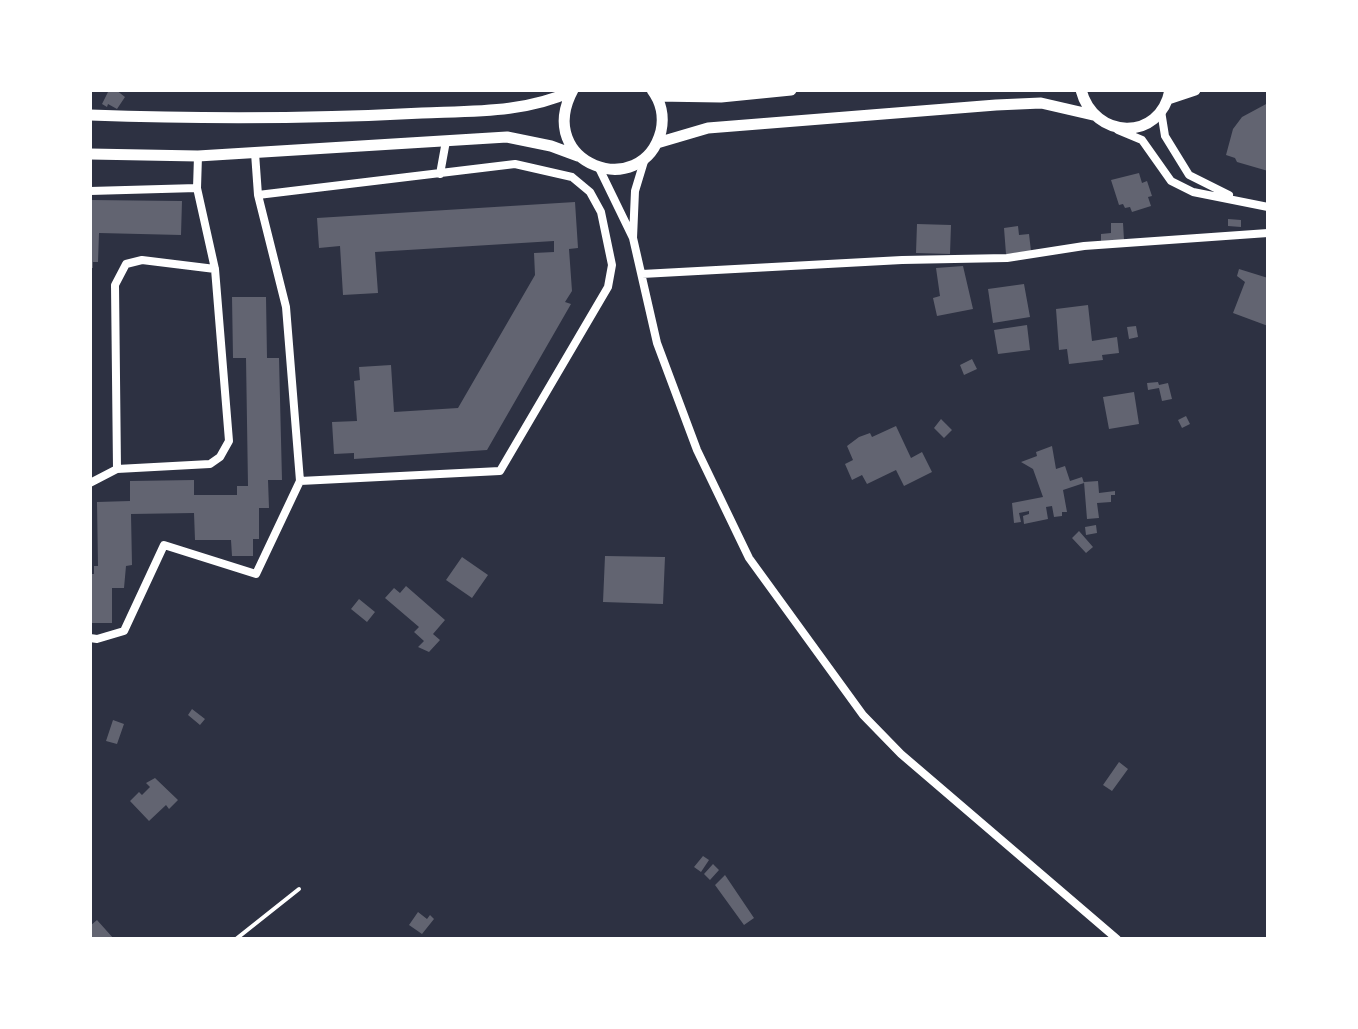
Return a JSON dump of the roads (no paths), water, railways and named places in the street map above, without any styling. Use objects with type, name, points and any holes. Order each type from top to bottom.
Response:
[{"type":"main road","points":[[90,154],[198,156],[507,137],[551,146],[599,168],[615,170],[645,158],[657,143],[662,128],[662,111],[654,93],[721,97],[791,90]]},
{"type":"main road","points":[[1081,90],[1085,104],[1093,115],[1121,129],[1136,128],[1150,122],[1161,111],[1169,94],[1195,90]]},
{"type":"main road","points":[[90,115],[167,118],[379,116],[508,109],[552,100],[573,91]]},
{"type":"main road","points":[[573,91],[563,118],[565,132],[578,156]]},
{"type":"main road","points":[[657,143],[708,128],[996,105],[1041,103],[1093,115]]},
{"type":"street","points":[[1161,111],[1165,136],[1189,175],[1237,200]]},
{"type":"street","points":[[1106,124],[1142,140],[1171,181],[1193,192],[1268,207]]},
{"type":"street","points":[[440,174],[446,141]]},
{"type":"street","points":[[90,638],[124,631],[164,545],[256,574],[300,481],[286,307],[258,195],[255,153]]},
{"type":"street","points":[[90,483],[117,469],[210,464],[220,457],[229,441],[215,269],[197,188],[198,156]]},
{"type":"street","points":[[633,238],[635,191],[645,158]]},
{"type":"street","points":[[258,195],[515,164],[572,177],[590,192],[601,212],[612,265],[608,287],[500,471],[300,481]]},
{"type":"street","points":[[599,168],[633,238],[657,343],[697,450],[749,558],[863,715],[901,754],[1117,939]]},
{"type":"street","points":[[90,191],[197,188]]},
{"type":"street","points":[[642,274],[902,260],[1007,258],[1084,246],[1268,233]]},
{"type":"street","points":[[117,469],[115,285],[126,264],[142,260],[215,269]]},
{"type":"lane","points":[[236,939],[299,889]]}]
